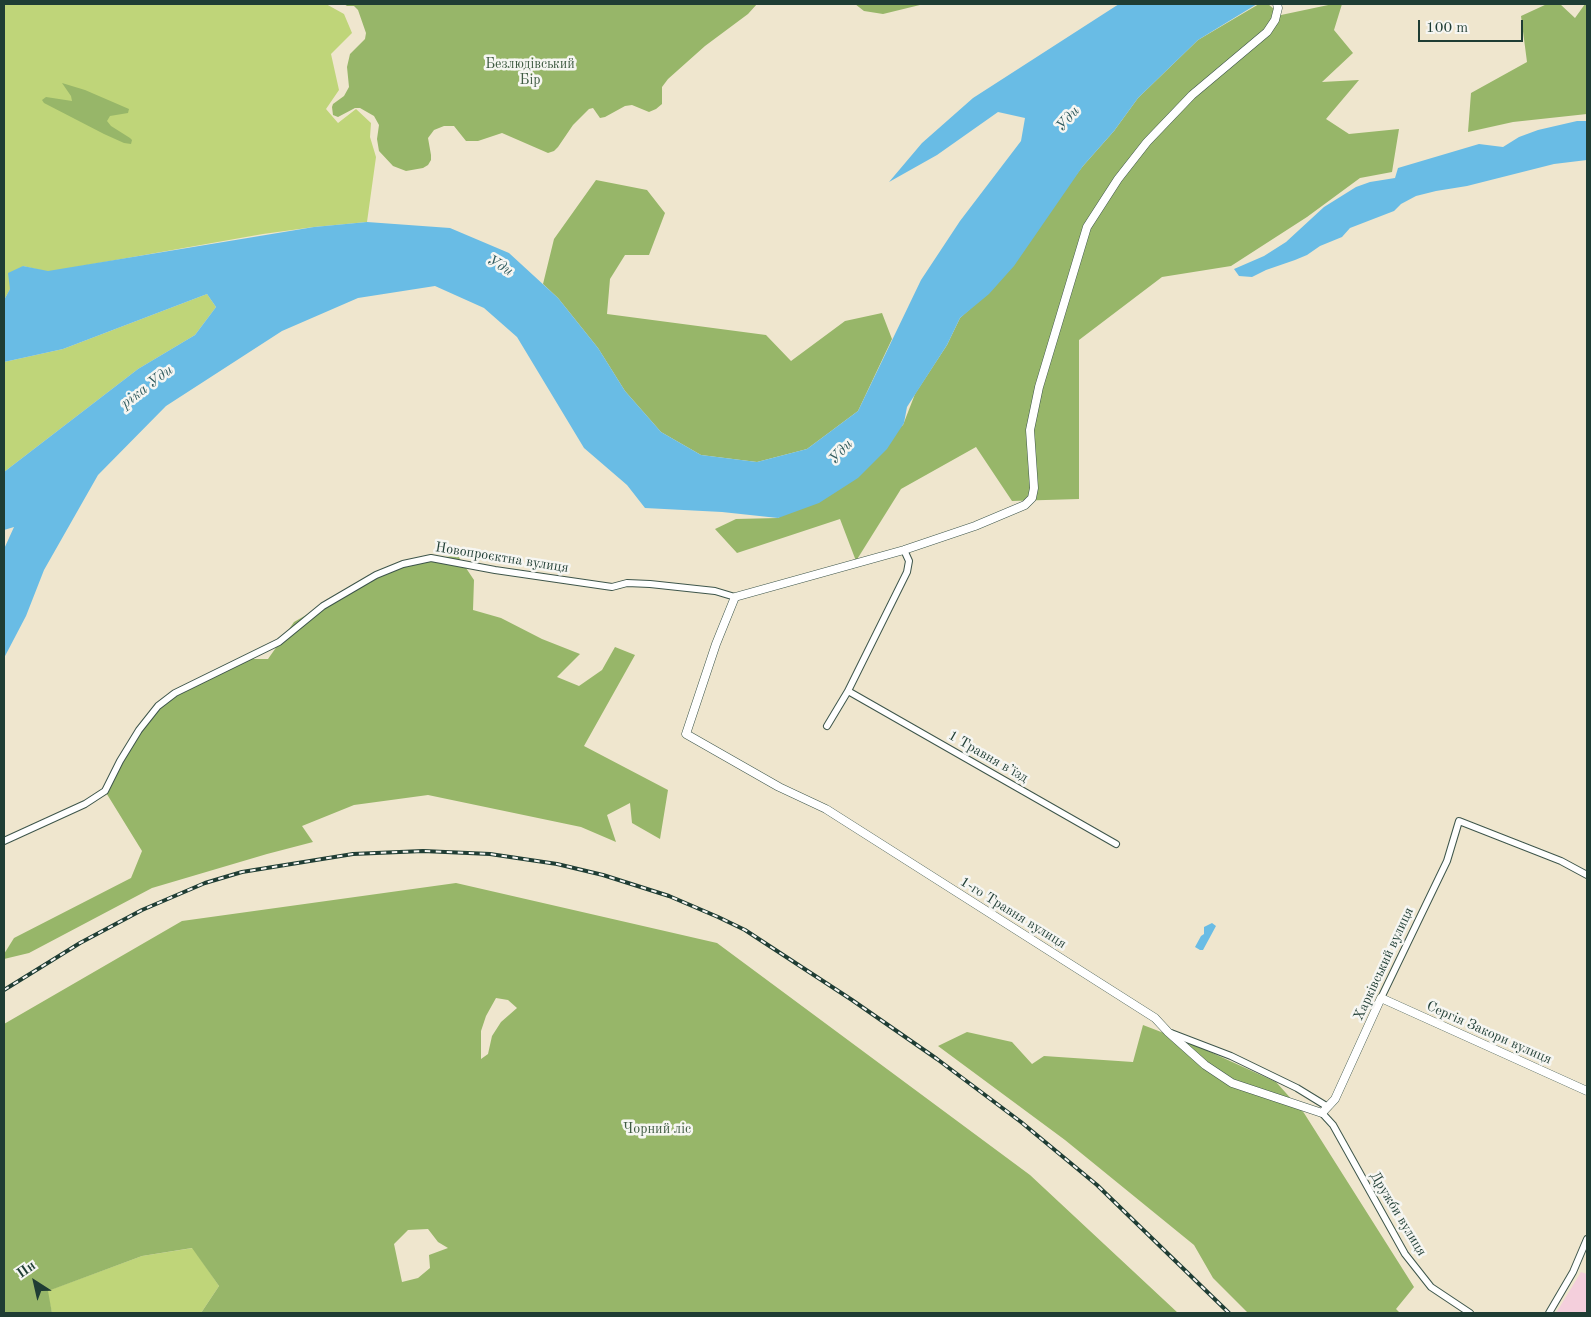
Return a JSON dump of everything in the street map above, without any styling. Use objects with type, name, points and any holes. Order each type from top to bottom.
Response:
[{"type":"street","points":[[735,597],[904,550],[975,526],[1025,505],[1032,498],[1034,488],[1030,430],[1039,387],[1087,227],[1118,179],[1147,142],[1192,95],[1267,32],[1275,20],[1277,6]]},
{"type":"street","points":[[827,726],[848,691],[907,572],[909,561],[904,550]]},
{"type":"street","name":"Новопроєктна вулиця","points":[[4,841],[85,804],[105,791],[120,761],[139,730],[163,701],[279,642],[323,606],[376,575],[403,564],[431,558],[462,565],[612,587],[627,583],[650,584],[699,588],[735,597]]},
{"type":"street","name":"1-го Травня вулиця","points":[[735,597],[721,630],[686,734],[778,787],[826,809],[1155,1018],[1168,1032],[1231,1056],[1297,1088],[1325,1110]]},
{"type":"street","name":"1 Травня в’їзд","points":[[848,691],[1116,844]]},
{"type":"street","name":"Харківський вулиця","points":[[1325,1110],[1335,1099],[1447,861],[1459,821],[1561,861],[1587,875]]},
{"type":"street","name":"Сергія Закори вулиця","points":[[1381,998],[1587,1091]]},
{"type":"street","points":[[1168,1032],[1205,1064],[1232,1083],[1325,1110]]},
{"type":"street","name":"Дружби вулиця","points":[[1325,1110],[1367,1189],[1405,1254],[1431,1286],[1470,1313]]},
{"type":"street","points":[[1549,1313],[1573,1272],[1587,1239]]},
{"type":"shaded area","points":[[1581,1272],[1587,1274],[1587,1313],[1556,1313]]},
{"type":"green space","points":[[4,4],[326,4],[344,14],[352,33],[331,54],[339,90],[326,109],[338,123],[356,109],[371,123],[370,137],[376,157],[367,222],[263,234],[48,272],[23,266],[4,300]]},
{"type":"green space","name":"Безлюдівський Бір","points":[[344,4],[757,4],[748,14],[705,46],[668,79],[662,87],[662,104],[656,109],[649,112],[632,105],[625,106],[600,118],[593,108],[589,109],[573,125],[558,147],[548,153],[502,133],[478,141],[466,141],[454,126],[444,126],[434,130],[428,138],[431,160],[428,165],[423,168],[406,171],[393,166],[379,151],[377,139],[379,125],[374,116],[360,108],[355,108],[338,117],[333,115],[333,104],[344,96],[349,87],[347,67],[350,54],[365,39],[366,33],[358,10],[354,6]]},
{"type":"green space","points":[[855,4],[924,4],[883,14],[864,11]]},
{"type":"green space","points":[[1259,4],[1268,4],[1281,15],[1333,4],[1342,4],[1334,30],[1353,53],[1322,82],[1359,80],[1326,119],[1349,134],[1399,129],[1392,172],[1360,178],[1307,217],[1231,266],[1162,277],[1079,340],[1079,499],[1012,501],[976,447],[901,489],[856,561],[840,519],[737,553],[715,529],[736,519],[778,518],[903,425],[915,394],[947,345],[960,318],[971,308],[1083,166],[1114,131],[1138,98],[1198,40]]},
{"type":"green space","points":[[1547,4],[1560,4],[1575,18],[1585,4],[1587,4],[1587,114],[1513,122],[1468,132],[1471,93],[1527,62],[1521,16]]},
{"type":"green space","points":[[62,83],[85,90],[129,109],[128,113],[110,116],[107,121],[111,126],[130,138],[132,140],[131,144],[104,134],[44,103],[42,100],[46,97],[72,101],[71,96]]},
{"type":"green space","points":[[596,180],[647,190],[665,213],[649,255],[625,255],[610,279],[607,314],[766,335],[791,361],[845,321],[882,313],[892,339],[858,411],[807,449],[757,462],[701,455],[661,432],[625,391],[598,348],[558,298],[543,284],[554,239]]},
{"type":"green space","points":[[207,294],[216,307],[195,335],[138,369],[4,472],[4,362],[63,349]]},
{"type":"green space","points":[[458,556],[474,580],[473,610],[501,618],[542,639],[580,654],[557,677],[579,686],[602,670],[615,647],[635,655],[584,746],[668,790],[660,839],[632,823],[630,803],[607,815],[616,842],[581,827],[428,795],[354,805],[302,826],[313,842],[152,888],[29,953],[4,959],[4,954],[14,938],[131,878],[142,851],[105,791],[139,730],[175,693],[243,659],[268,659],[294,622],[376,575],[431,558]]},
{"type":"green space","name":"Чорний ліс","points":[[456,883],[717,943],[1030,1175],[1178,1313],[201,1313],[219,1286],[192,1248],[142,1256],[48,1291],[52,1313],[4,1313],[4,1024],[182,921]],"holes":[[[496,998],[508,1000],[517,1008],[501,1022],[492,1036],[488,1054],[481,1059],[481,1031],[486,1016]],[[428,1229],[438,1242],[448,1248],[429,1255],[430,1268],[418,1278],[402,1282],[394,1244],[408,1230]]]},
{"type":"green space","points":[[1143,1025],[1195,1045],[1276,1082],[1304,1113],[1414,1287],[1396,1309],[1400,1313],[1248,1313],[1213,1278],[1194,1245],[1065,1140],[938,1046],[967,1032],[1012,1042],[1032,1064],[1044,1056],[1133,1062]]},
{"type":"green space","points":[[193,1248],[219,1286],[201,1313],[52,1313],[47,1291],[142,1256]]},
{"type":"water","points":[[1119,4],[1257,4],[1198,40],[1138,98],[1114,131],[1083,166],[1014,266],[989,294],[960,318],[947,345],[907,407],[904,423],[887,449],[858,478],[819,503],[778,518],[722,512],[645,508],[627,485],[584,448],[517,337],[484,308],[435,286],[358,298],[282,331],[166,406],[98,475],[44,570],[26,616],[4,658],[4,549],[14,527],[4,530],[4,472],[138,369],[195,335],[216,307],[207,294],[63,349],[4,362],[4,300],[10,289],[8,273],[23,266],[48,271],[314,227],[367,222],[450,228],[509,253],[558,298],[598,348],[625,391],[661,432],[701,455],[757,462],[807,449],[858,411],[921,280],[960,221],[1021,141],[1025,118],[998,112],[937,155],[889,182],[922,143],[973,98]]},
{"type":"water","points":[[1577,121],[1587,121],[1587,160],[1554,164],[1467,186],[1416,196],[1401,204],[1394,211],[1350,228],[1342,237],[1320,246],[1307,255],[1295,260],[1252,277],[1239,276],[1234,269],[1264,256],[1286,242],[1324,207],[1356,187],[1370,182],[1395,178],[1398,168],[1479,144],[1503,147],[1519,137],[1538,130]]},
{"type":"water","points":[[1212,923],[1216,926],[1203,950],[1200,950],[1195,947],[1204,934],[1204,927]]},
{"type":"railway","points":[[4,990],[80,943],[142,910],[205,883],[242,872],[353,854],[423,851],[490,854],[557,864],[603,875],[669,896],[745,930],[852,1000],[937,1059],[1021,1122],[1097,1185],[1229,1313]]},
{"type":"water label","name":"Уди","points":[[1068,119]]},
{"type":"water label","name":"Уди","points":[[500,266]]},
{"type":"water label","name":"ріка Уди","points":[[147,387]]},
{"type":"water label","name":"Уди","points":[[841,452]]}]
